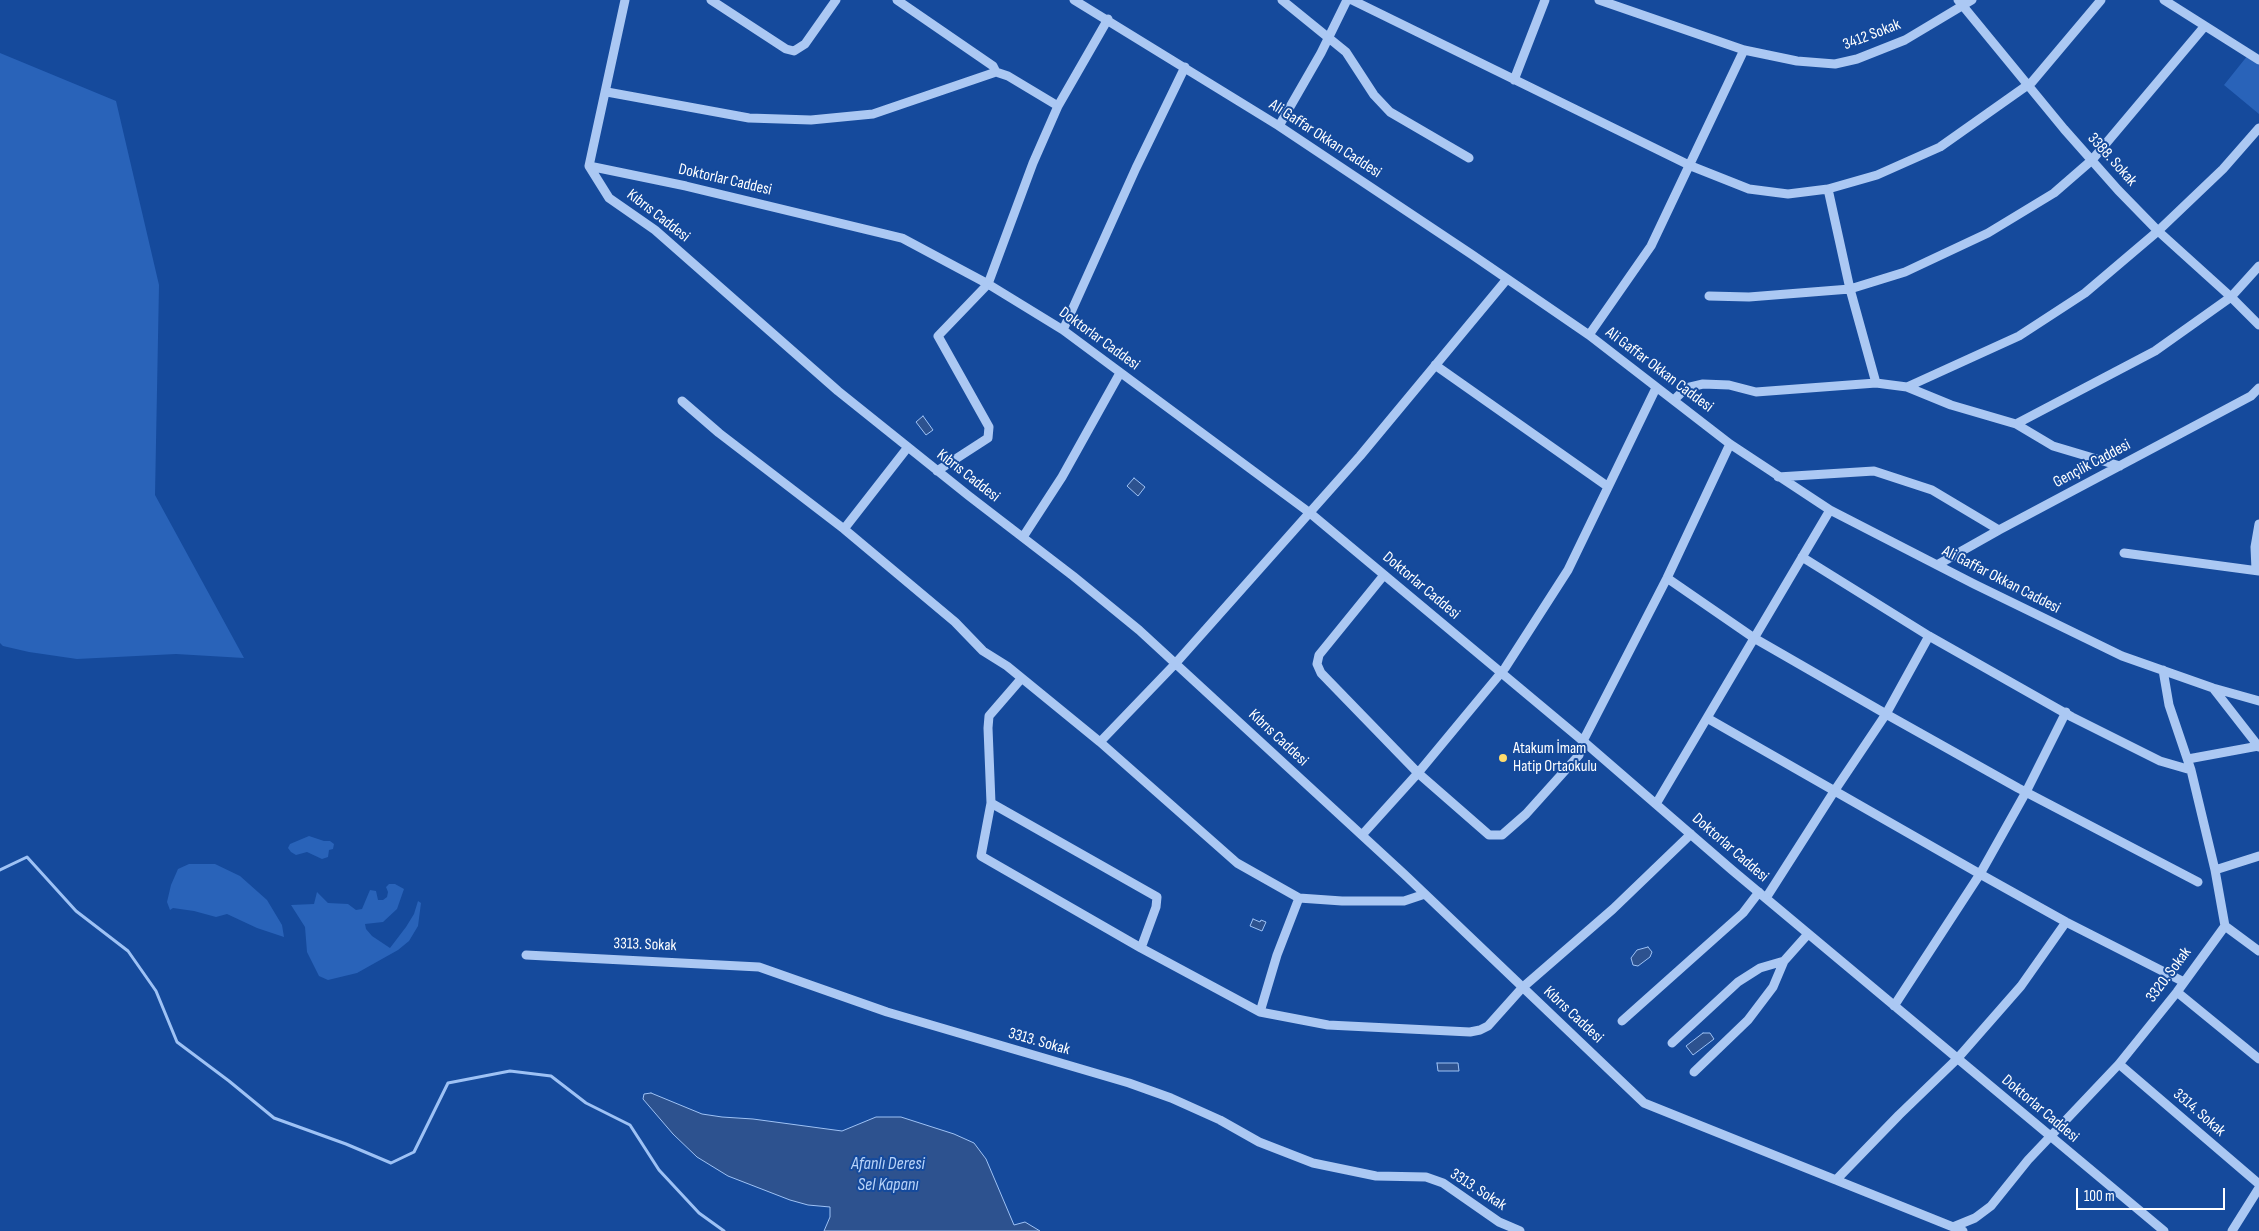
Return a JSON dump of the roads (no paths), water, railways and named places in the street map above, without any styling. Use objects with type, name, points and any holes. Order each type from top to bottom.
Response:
[{"type":"street","points":[[589,166],[626,0]]},
{"type":"street","points":[[711,0],[786,49],[794,51],[805,44],[836,0]]},
{"type":"street","points":[[897,0],[993,66],[996,72]]},
{"type":"street","points":[[1282,0],[1346,52],[1374,95],[1390,112],[1469,158]]},
{"type":"street","points":[[1279,126],[1329,38],[1347,0]]},
{"type":"street","points":[[1352,0],[1691,166],[1749,189],[1788,194],[1828,189],[1877,175],[1940,147],[2032,82],[2101,0]]},
{"type":"street","points":[[1514,80],[1545,0]]},
{"type":"street","name":"3412 Sokak","points":[[1599,0],[1744,50],[1797,61],[1835,64],[1856,59],[1905,40],[1960,4],[1972,0]]},
{"type":"street","points":[[2164,0],[2259,60]]},
{"type":"street","name":"Ali Gaffar Okkan Caddesi","points":[[1078,1],[1279,126],[1507,279],[1589,335],[1730,444],[1830,510],[2122,656],[2213,688],[2259,701]]},
{"type":"street","name":"3388. Sokak","points":[[1960,4],[2092,160],[2158,231],[2232,297],[2259,325]]},
{"type":"street","points":[[937,471],[988,438],[989,427],[938,336],[988,284],[1033,163],[1058,106],[1108,19]]},
{"type":"street","points":[[1709,296],[1749,297],[1850,289],[1905,272],[1988,233],[2054,193],[2092,160],[2204,27]]},
{"type":"street","points":[[1589,335],[1651,246],[1691,166],[1744,50]]},
{"type":"street","points":[[1063,330],[1136,168],[1185,67]]},
{"type":"street","points":[[606,92],[749,118],[811,120],[873,114],[996,72],[1008,76],[1058,106]]},
{"type":"street","points":[[1907,387],[2019,336],[2085,293],[2158,231],[2223,169],[2259,128]]},
{"type":"street","name":"Doktorlar Caddesi","points":[[589,166],[686,186],[902,238],[988,284],[1063,330],[1310,513],[1808,934],[2164,1231]]},
{"type":"street","name":"Kıbrıs Caddesi","points":[[589,166],[609,198],[655,230],[838,392],[1074,576],[1175,664],[1362,835],[1644,1103],[1963,1231]]},
{"type":"street","points":[[1828,189],[1850,289],[1876,383]]},
{"type":"street","points":[[2016,424],[2155,351],[2232,297],[2259,266]]},
{"type":"street","points":[[1100,742],[1175,664],[1310,513],[1360,456],[1507,279]]},
{"type":"street","points":[[1435,365],[1607,486]]},
{"type":"street","points":[[1023,537],[1062,477],[1120,373]]},
{"type":"street","points":[[1674,400],[1686,388],[1703,384],[1729,385],[1756,392],[1876,383],[1907,387],[1951,405],[2016,424],[2053,446],[2120,466]]},
{"type":"street","points":[[1362,835],[1418,773],[1501,673],[1568,570],[1656,388]]},
{"type":"street","name":"Gençlik Caddesi","points":[[1937,565],[2250,396],[2259,388]]},
{"type":"street","points":[[682,400],[844,529],[955,622],[983,651],[1007,666],[1100,742],[1237,863],[1299,898],[1342,901],[1404,901],[1425,894]]},
{"type":"street","points":[[1384,575],[1319,655],[1317,664],[1321,673],[1418,773],[1488,835],[1502,835],[1526,814],[1579,755],[1582,741],[1667,578],[1730,444]]},
{"type":"street","points":[[844,529],[908,447]]},
{"type":"street","points":[[1778,477],[1874,471],[1932,490],[1999,530]]},
{"type":"street","points":[[1656,804],[1830,510]]},
{"type":"street","points":[[2124,553],[2257,571],[2255,547],[2259,524]]},
{"type":"street","points":[[1802,557],[1928,636],[2066,712],[2160,761],[2191,770]]},
{"type":"street","points":[[1667,578],[1754,638],[1886,714],[2026,792],[2198,882]]},
{"type":"street","points":[[1622,1022],[1762,895],[1886,714],[1928,636]]},
{"type":"street","points":[[2162,670],[2169,705],[2191,770],[2215,870],[2224,926],[2259,951]]},
{"type":"street","points":[[1022,680],[989,716],[992,803],[981,856],[983,859],[1141,948],[1260,1012],[1328,1025],[1470,1032],[1480,1030],[1488,1026],[1522,988],[1613,909],[1691,834]]},
{"type":"street","points":[[2188,759],[2259,747],[2213,688]]},
{"type":"street","points":[[1894,1006],[1980,874],[2026,792],[2066,712]]},
{"type":"street","points":[[1707,718],[2066,922],[2184,982]]},
{"type":"street","points":[[992,803],[1157,897],[1156,907],[1141,948]]},
{"type":"street","points":[[2215,870],[2259,856]]},
{"type":"street","points":[[1260,1012],[1277,955],[1299,898]]},
{"type":"street","points":[[1836,1180],[1957,1059],[2021,986],[2066,922]]},
{"type":"street","name":"3320. Sokak","points":[[1952,1227],[1975,1218],[1991,1206],[2028,1160],[2119,1064],[2184,982],[2224,926]]},
{"type":"street","points":[[1694,1072],[1748,1020],[1772,988],[1784,961],[1808,934]]},
{"type":"street","name":"3313. Sokak","points":[[526,955],[759,967],[886,1012],[1163,1095],[1220,1120],[1259,1142],[1314,1163],[1376,1176],[1426,1176],[1443,1183],[1499,1222],[1520,1231]]},
{"type":"street","points":[[1672,1043],[1738,982],[1760,968],[1784,961]]},
{"type":"street","points":[[2176,992],[2259,1059]]},
{"type":"street","name":"3314. Sokak","points":[[2119,1064],[2259,1186]]},
{"type":"street","points":[[2232,1231],[2259,1186]]},
{"type":"water","points":[[923,416],[933,430],[926,435],[916,422]]},
{"type":"water","points":[[1134,478],[1145,487],[1138,496],[1127,486]]},
{"type":"water","points":[[1253,919],[1266,922],[1262,931],[1250,926]]},
{"type":"water","points":[[1648,947],[1652,952],[1650,957],[1638,966],[1633,965],[1631,958],[1637,950]]},
{"type":"water","points":[[1703,1033],[1710,1033],[1714,1039],[1693,1055],[1686,1046]]},
{"type":"water","points":[[1437,1063],[1458,1063],[1459,1071],[1438,1071]]},
{"type":"water","name":"Afanlı Deresi Sel Kapanı","points":[[651,1093],[702,1114],[722,1117],[753,1119],[842,1131],[876,1117],[901,1117],[954,1134],[974,1143],[986,1159],[1014,1225],[1025,1222],[1040,1231],[824,1231],[830,1217],[830,1207],[808,1205],[790,1200],[728,1176],[697,1157],[673,1134],[643,1099],[644,1094]]},
{"type":"waterway","points":[[0,870],[27,857],[76,911],[128,951],[156,991],[177,1042],[274,1118],[346,1144],[391,1163],[414,1152],[448,1083],[510,1071],[551,1076],[586,1103],[630,1125],[659,1170],[699,1213],[724,1231]]},
{"type":"place","name":"Atakum İmam Hatip Ortaokulu","points":[[1503,758]]}]
